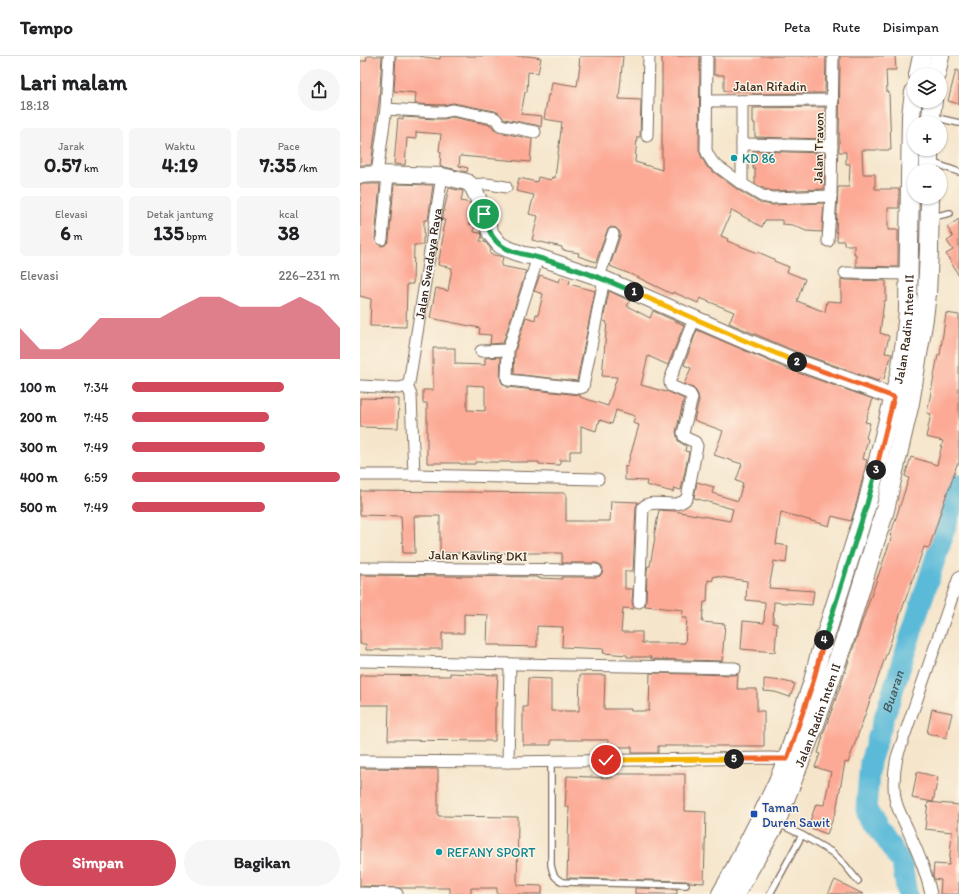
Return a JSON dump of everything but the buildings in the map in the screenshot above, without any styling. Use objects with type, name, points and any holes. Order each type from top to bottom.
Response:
[{"type":"main road","points":[[919,68],[922,56]]},
{"type":"main road","points":[[937,68],[940,56]]},
{"type":"main road","name":"Jalan Radin Inten II","points":[[721,894],[769,802],[787,759],[813,682],[820,653],[867,504],[894,397],[900,372],[908,311],[912,108]]},
{"type":"main road","name":"Jalan Radin Inten II","points":[[735,894],[776,822],[815,724],[847,633],[885,510],[910,403],[924,318],[927,294],[930,204]]},
{"type":"main road","points":[[867,504],[885,510]]},
{"type":"street","points":[[382,239],[382,174],[390,56]]},
{"type":"street","points":[[647,136],[648,56]]},
{"type":"street","points":[[707,56],[706,150],[713,163],[742,184],[762,196],[772,198],[831,196]]},
{"type":"street","name":"Jalan Travon","points":[[828,241],[831,196],[833,56]]},
{"type":"street","points":[[742,100],[742,184]]},
{"type":"street","name":"Jalan Rifadin","points":[[707,101],[833,100]]},
{"type":"street","points":[[386,109],[436,112],[452,110],[494,118],[500,125],[534,132]]},
{"type":"street","points":[[742,144],[832,146]]},
{"type":"street","points":[[360,175],[382,174],[442,176],[463,181],[472,186],[491,234],[500,245],[524,255],[538,257],[602,278],[794,361],[894,397]]},
{"type":"street","name":"Jalan Swadaya Raya","points":[[407,386],[410,380],[442,176]]},
{"type":"street","points":[[472,186],[486,184],[506,187]]},
{"type":"street","points":[[538,257],[508,350],[507,378],[508,380],[582,388],[602,278],[613,234]]},
{"type":"street","points":[[845,273],[909,274]]},
{"type":"street","points":[[639,602],[642,509],[646,504],[679,503],[687,498],[697,446],[695,442],[684,437],[683,433],[692,398],[690,394],[671,386],[670,380],[694,319]]},
{"type":"street","points":[[481,351],[508,350]]},
{"type":"street","points":[[360,386],[399,388],[407,386],[411,395],[414,474]]},
{"type":"street","points":[[360,475],[414,474],[598,479]]},
{"type":"street","name":"Jalan Kavling DKI","points":[[360,568],[596,570]]},
{"type":"street","points":[[931,894],[924,868],[896,799],[894,772],[896,757],[959,577]]},
{"type":"street","points":[[360,661],[735,668]]},
{"type":"street","points":[[508,762],[510,664]]},
{"type":"street","points":[[360,761],[508,762],[787,759]]},
{"type":"street","points":[[360,893],[397,894]]},
{"type":"lane","points":[[931,113],[959,123]]},
{"type":"lane","points":[[929,160],[959,172]]},
{"type":"lane","points":[[930,218],[950,213]]},
{"type":"lane","points":[[551,761],[551,865],[555,878],[564,882],[686,885]]},
{"type":"lane","points":[[776,822],[802,834],[833,853],[858,881]]},
{"type":"lane","points":[[770,894],[802,834]]},
{"type":"waterway","name":"Buaran","points":[[907,894],[902,864],[866,809],[870,762],[959,485]]},
{"type":"place","name":"KD 86","points":[[734,158]]},
{"type":"place","name":"Taman Duren Sawit","points":[[754,814]]},
{"type":"place","name":"REFANY SPORT","points":[[439,852]]},
{"type":"route","points":[[484,214],[491,234],[500,245],[508,249],[524,255],[538,257],[604,279],[794,361],[894,397],[867,504],[820,653],[813,682],[787,759],[606,760]]}]
